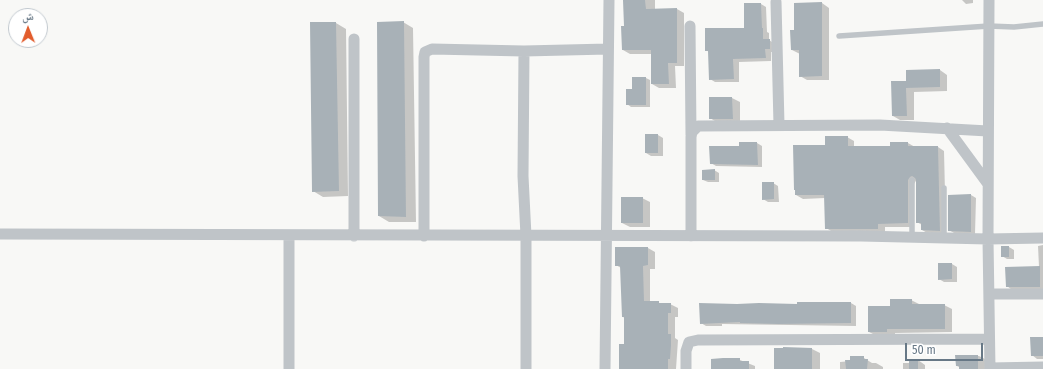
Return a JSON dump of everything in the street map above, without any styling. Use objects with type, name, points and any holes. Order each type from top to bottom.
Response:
[{"type":"street","points":[[605,369],[609,0]]},
{"type":"street","points":[[989,0],[988,240],[990,368],[1043,367]]},
{"type":"street","points":[[776,2],[779,125]]},
{"type":"street","points":[[690,26],[691,236]]},
{"type":"street","points":[[354,39],[354,236]]},
{"type":"street","points":[[424,236],[425,52],[432,49],[608,49]]},
{"type":"street","points":[[524,50],[523,176],[526,236],[526,369]]},
{"type":"street","points":[[691,136],[694,128],[702,125],[880,125],[988,131]]},
{"type":"street","points":[[947,128],[988,184]]},
{"type":"street","points":[[0,234],[289,236],[861,236],[988,240],[1043,238]]},
{"type":"street","points":[[289,236],[289,369]]},
{"type":"street","points":[[989,294],[1043,294]]},
{"type":"street","points":[[686,369],[687,346],[689,342],[698,340],[989,339]]},
{"type":"lane","points":[[839,36],[989,26],[1014,27],[1043,24]]},
{"type":"lane","points":[[912,180],[912,238]]},
{"type":"lane","points":[[944,188],[944,238]]},
{"type":"building","points":[[623,0],[645,0],[646,9],[677,8],[677,63],[668,63],[669,84],[651,84],[651,50],[622,50],[621,26],[624,26]]},
{"type":"building","points":[[822,2],[822,76],[799,77],[799,50],[791,50],[790,30],[794,30],[794,3]]},
{"type":"building","points":[[744,3],[761,3],[763,39],[770,39],[770,49],[765,49],[766,58],[733,59],[734,79],[709,80],[708,51],[705,51],[705,28],[744,28]]},
{"type":"building","points":[[404,21],[406,217],[378,216],[377,22]]},
{"type":"building","points":[[310,22],[336,22],[339,191],[312,192]]},
{"type":"building","points":[[940,69],[940,87],[906,88],[907,116],[892,116],[891,81],[906,81],[906,70]]},
{"type":"building","points":[[632,77],[646,77],[646,105],[626,105],[626,89],[632,89]]},
{"type":"building","points":[[709,97],[732,97],[733,119],[709,119]]},
{"type":"building","points":[[645,134],[658,134],[658,153],[645,153]]},
{"type":"building","points":[[825,136],[848,136],[848,146],[890,146],[890,142],[908,142],[908,146],[938,146],[940,231],[921,230],[921,223],[916,223],[916,180],[912,176],[908,180],[908,223],[878,224],[878,229],[825,229],[824,195],[795,195],[793,145],[825,145]]},
{"type":"building","points":[[739,142],[757,142],[758,165],[710,164],[709,146],[739,146]]},
{"type":"building","points":[[715,169],[715,180],[702,180],[702,170]]},
{"type":"building","points":[[762,182],[774,182],[774,199],[762,200]]},
{"type":"building","points":[[971,194],[971,232],[948,231],[948,195]]},
{"type":"building","points":[[621,197],[643,197],[643,223],[621,223]]},
{"type":"building","points":[[1001,246],[1009,246],[1009,257],[1001,257]]},
{"type":"building","points":[[615,247],[648,247],[648,265],[643,266],[644,301],[671,303],[671,313],[668,313],[668,334],[671,334],[671,346],[670,359],[668,359],[668,369],[619,369],[619,344],[624,344],[624,317],[622,317],[620,266],[615,266]]},
{"type":"building","points":[[938,263],[952,263],[952,279],[938,280]]},
{"type":"building","points":[[1040,266],[1040,287],[1006,287],[1005,267]]},
{"type":"building","points":[[890,299],[912,299],[912,304],[945,304],[945,329],[887,329],[887,332],[868,332],[868,306],[890,306]]},
{"type":"building","points":[[797,302],[851,302],[851,323],[778,324],[740,322],[700,324],[699,303],[797,304]]},
{"type":"building","points":[[1030,337],[1043,337],[1043,356],[1031,356]]},
{"type":"building","points":[[774,348],[812,348],[812,369],[774,369]]},
{"type":"building","points":[[955,355],[978,355],[978,369],[959,369],[959,366],[956,366]]},
{"type":"building","points":[[850,356],[864,356],[864,359],[868,359],[867,369],[846,369],[845,360],[850,360]]},
{"type":"building","points":[[740,358],[740,361],[749,361],[749,369],[711,369],[711,359]]},
{"type":"building","points":[[909,359],[918,359],[918,369],[909,369]]}]
